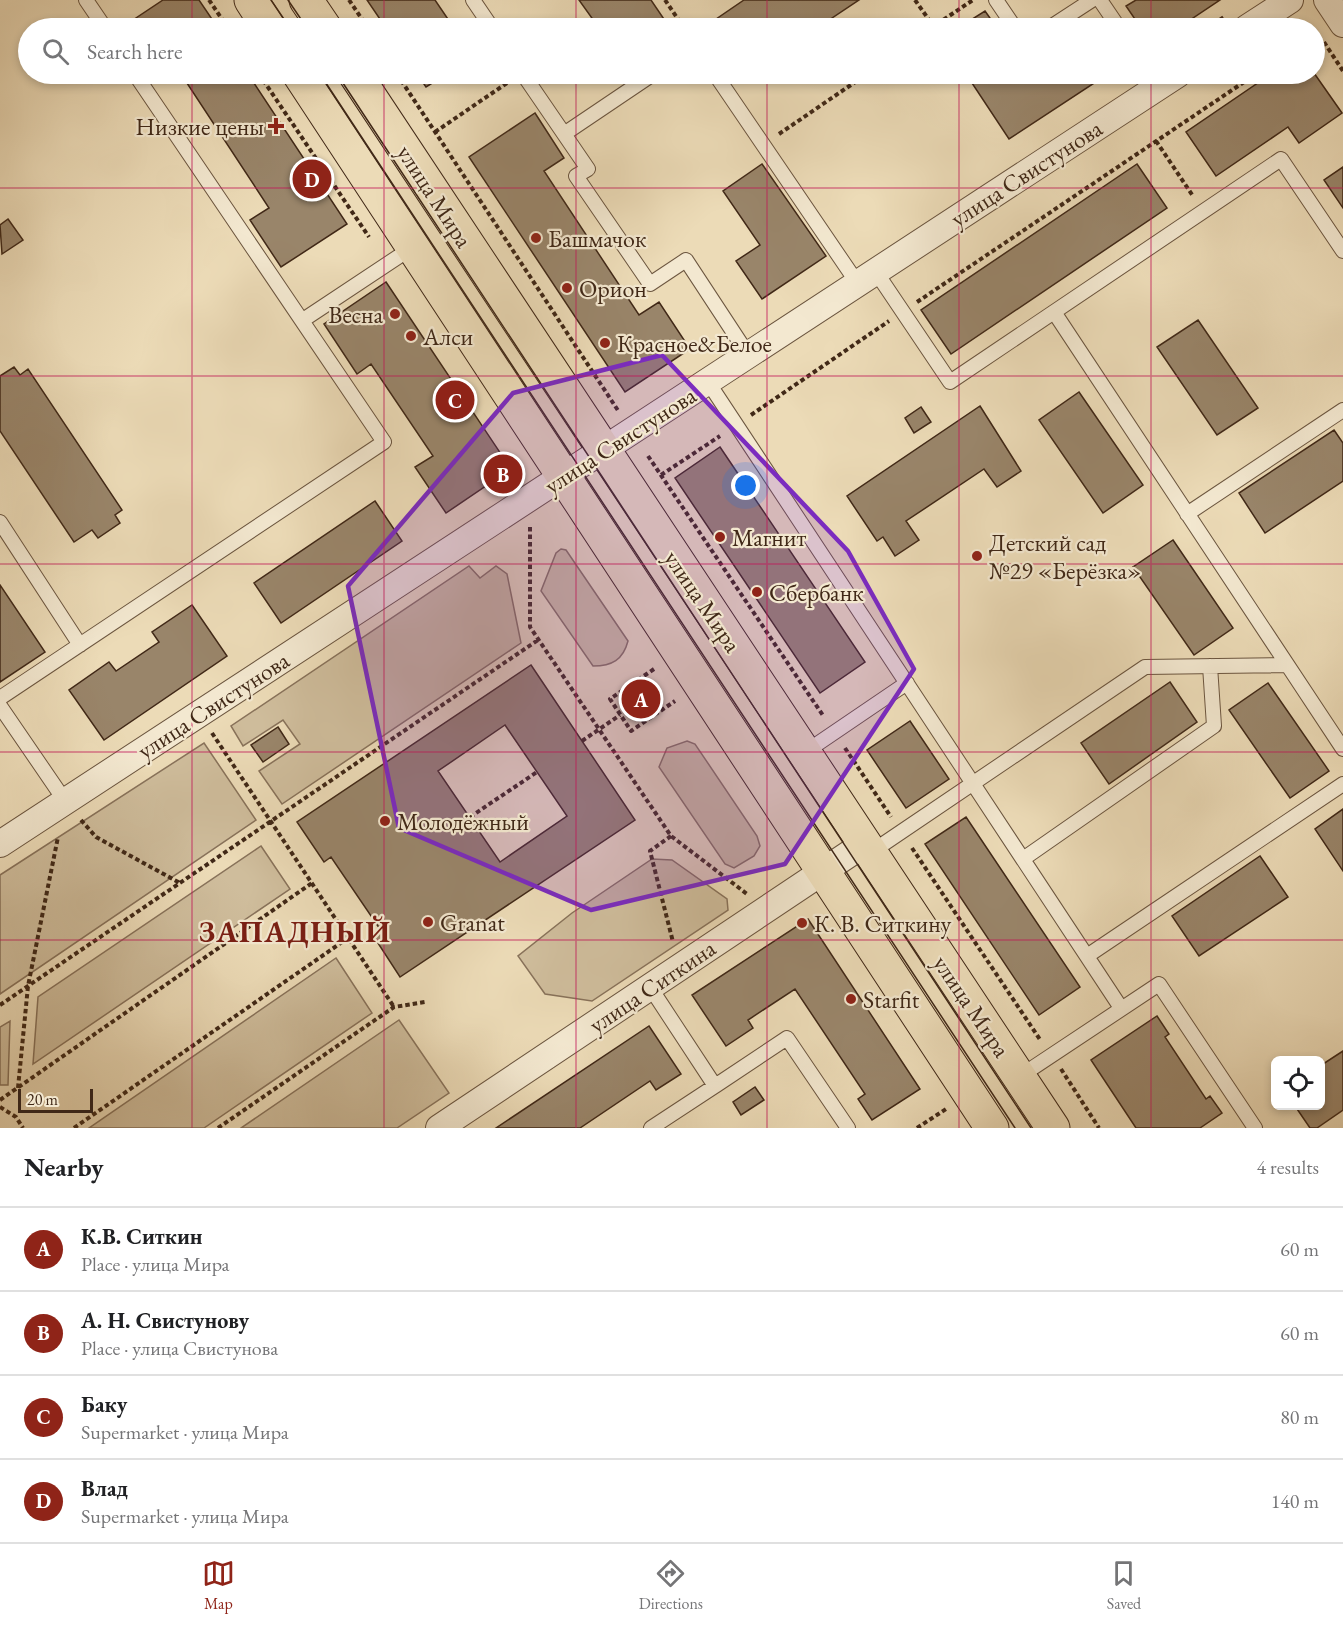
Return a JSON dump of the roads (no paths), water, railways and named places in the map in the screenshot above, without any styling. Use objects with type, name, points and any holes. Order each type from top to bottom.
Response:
[{"type":"main road","points":[[250,0],[262,18]]},
{"type":"main road","points":[[306,0],[318,18]]},
{"type":"main road","name":"улица Мира","points":[[306,84],[992,1128]]},
{"type":"main road","name":"улица Мира","points":[[362,84],[1053,1128]]},
{"type":"street","points":[[1262,18],[1290,0]]},
{"type":"street","points":[[1328,0],[1343,24]]},
{"type":"street","name":"улица Свистунова","points":[[0,844],[749,356],[1153,84]]},
{"type":"street","name":"улица Ситкина","points":[[439,1128],[824,871],[867,848]]},
{"type":"lane","points":[[86,0],[98,18]]},
{"type":"lane","points":[[473,0],[485,18]]},
{"type":"lane","points":[[996,0],[1008,18]]},
{"type":"lane","points":[[1064,18],[1092,0]]},
{"type":"lane","points":[[1100,0],[1112,18]]},
{"type":"lane","points":[[0,698],[384,442],[142,84]]},
{"type":"lane","points":[[523,84],[564,134],[588,169],[576,176],[650,284],[686,260],[749,356]]},
{"type":"lane","points":[[564,134],[638,84]]},
{"type":"lane","points":[[722,84],[763,145],[867,278],[902,312],[950,382],[1281,159],[1343,250]]},
{"type":"lane","points":[[303,320],[413,248]]},
{"type":"lane","points":[[1054,312],[1343,749]]},
{"type":"lane","points":[[708,382],[1121,1008]]},
{"type":"lane","points":[[1187,514],[1343,410]]},
{"type":"lane","points":[[0,522],[80,645]]},
{"type":"lane","points":[[867,848],[901,832],[1145,667],[1287,665]]},
{"type":"lane","points":[[1023,859],[1214,726],[1210,666]]},
{"type":"lane","points":[[804,753],[907,683]]},
{"type":"lane","points":[[0,706],[65,801]]},
{"type":"lane","points":[[1087,956],[1343,784]]},
{"type":"lane","points":[[1019,1077],[1159,984],[1255,1128]]},
{"type":"lane","points":[[650,987],[715,1086]]},
{"type":"lane","points":[[651,1128],[787,1038],[848,1128]]},
{"type":"tram line","points":[[271,0],[283,18]]},
{"type":"tram line","points":[[288,0],[300,18]]},
{"type":"tram line","points":[[327,84],[1015,1128]]},
{"type":"tram line","points":[[344,84],[1031,1128]]},
{"type":"place","name":"Низкие цены","points":[[276,126]]},
{"type":"place","name":"Влад","points":[[312,179]]},
{"type":"place","name":"Башмачок","points":[[536,238]]},
{"type":"place","name":"Орион","points":[[567,288]]},
{"type":"place","name":"Весна","points":[[395,314]]},
{"type":"place","name":"Алси","points":[[411,336]]},
{"type":"place","name":"Красное&Белое","points":[[605,343]]},
{"type":"place","name":"Баку","points":[[455,400]]},
{"type":"place","name":"А. Н. Свистунову","points":[[503,474]]},
{"type":"place","name":"Магнит","points":[[720,537]]},
{"type":"place","name":"Детский сад №29 «Берёзка»","points":[[977,556]]},
{"type":"place","name":"Сбербанк","points":[[757,592]]},
{"type":"place","name":"К.В. Ситкин","points":[[641,699]]},
{"type":"place","name":"Молодёжный","points":[[385,821]]},
{"type":"place","name":"Granat","points":[[428,922]]},
{"type":"place","name":"К. В. Ситкину","points":[[802,923]]},
{"type":"place","name":"Starfit","points":[[851,999]]},
{"type":"district","name":"ЗАПАДНЫЙ","points":[[295,931]]}]
